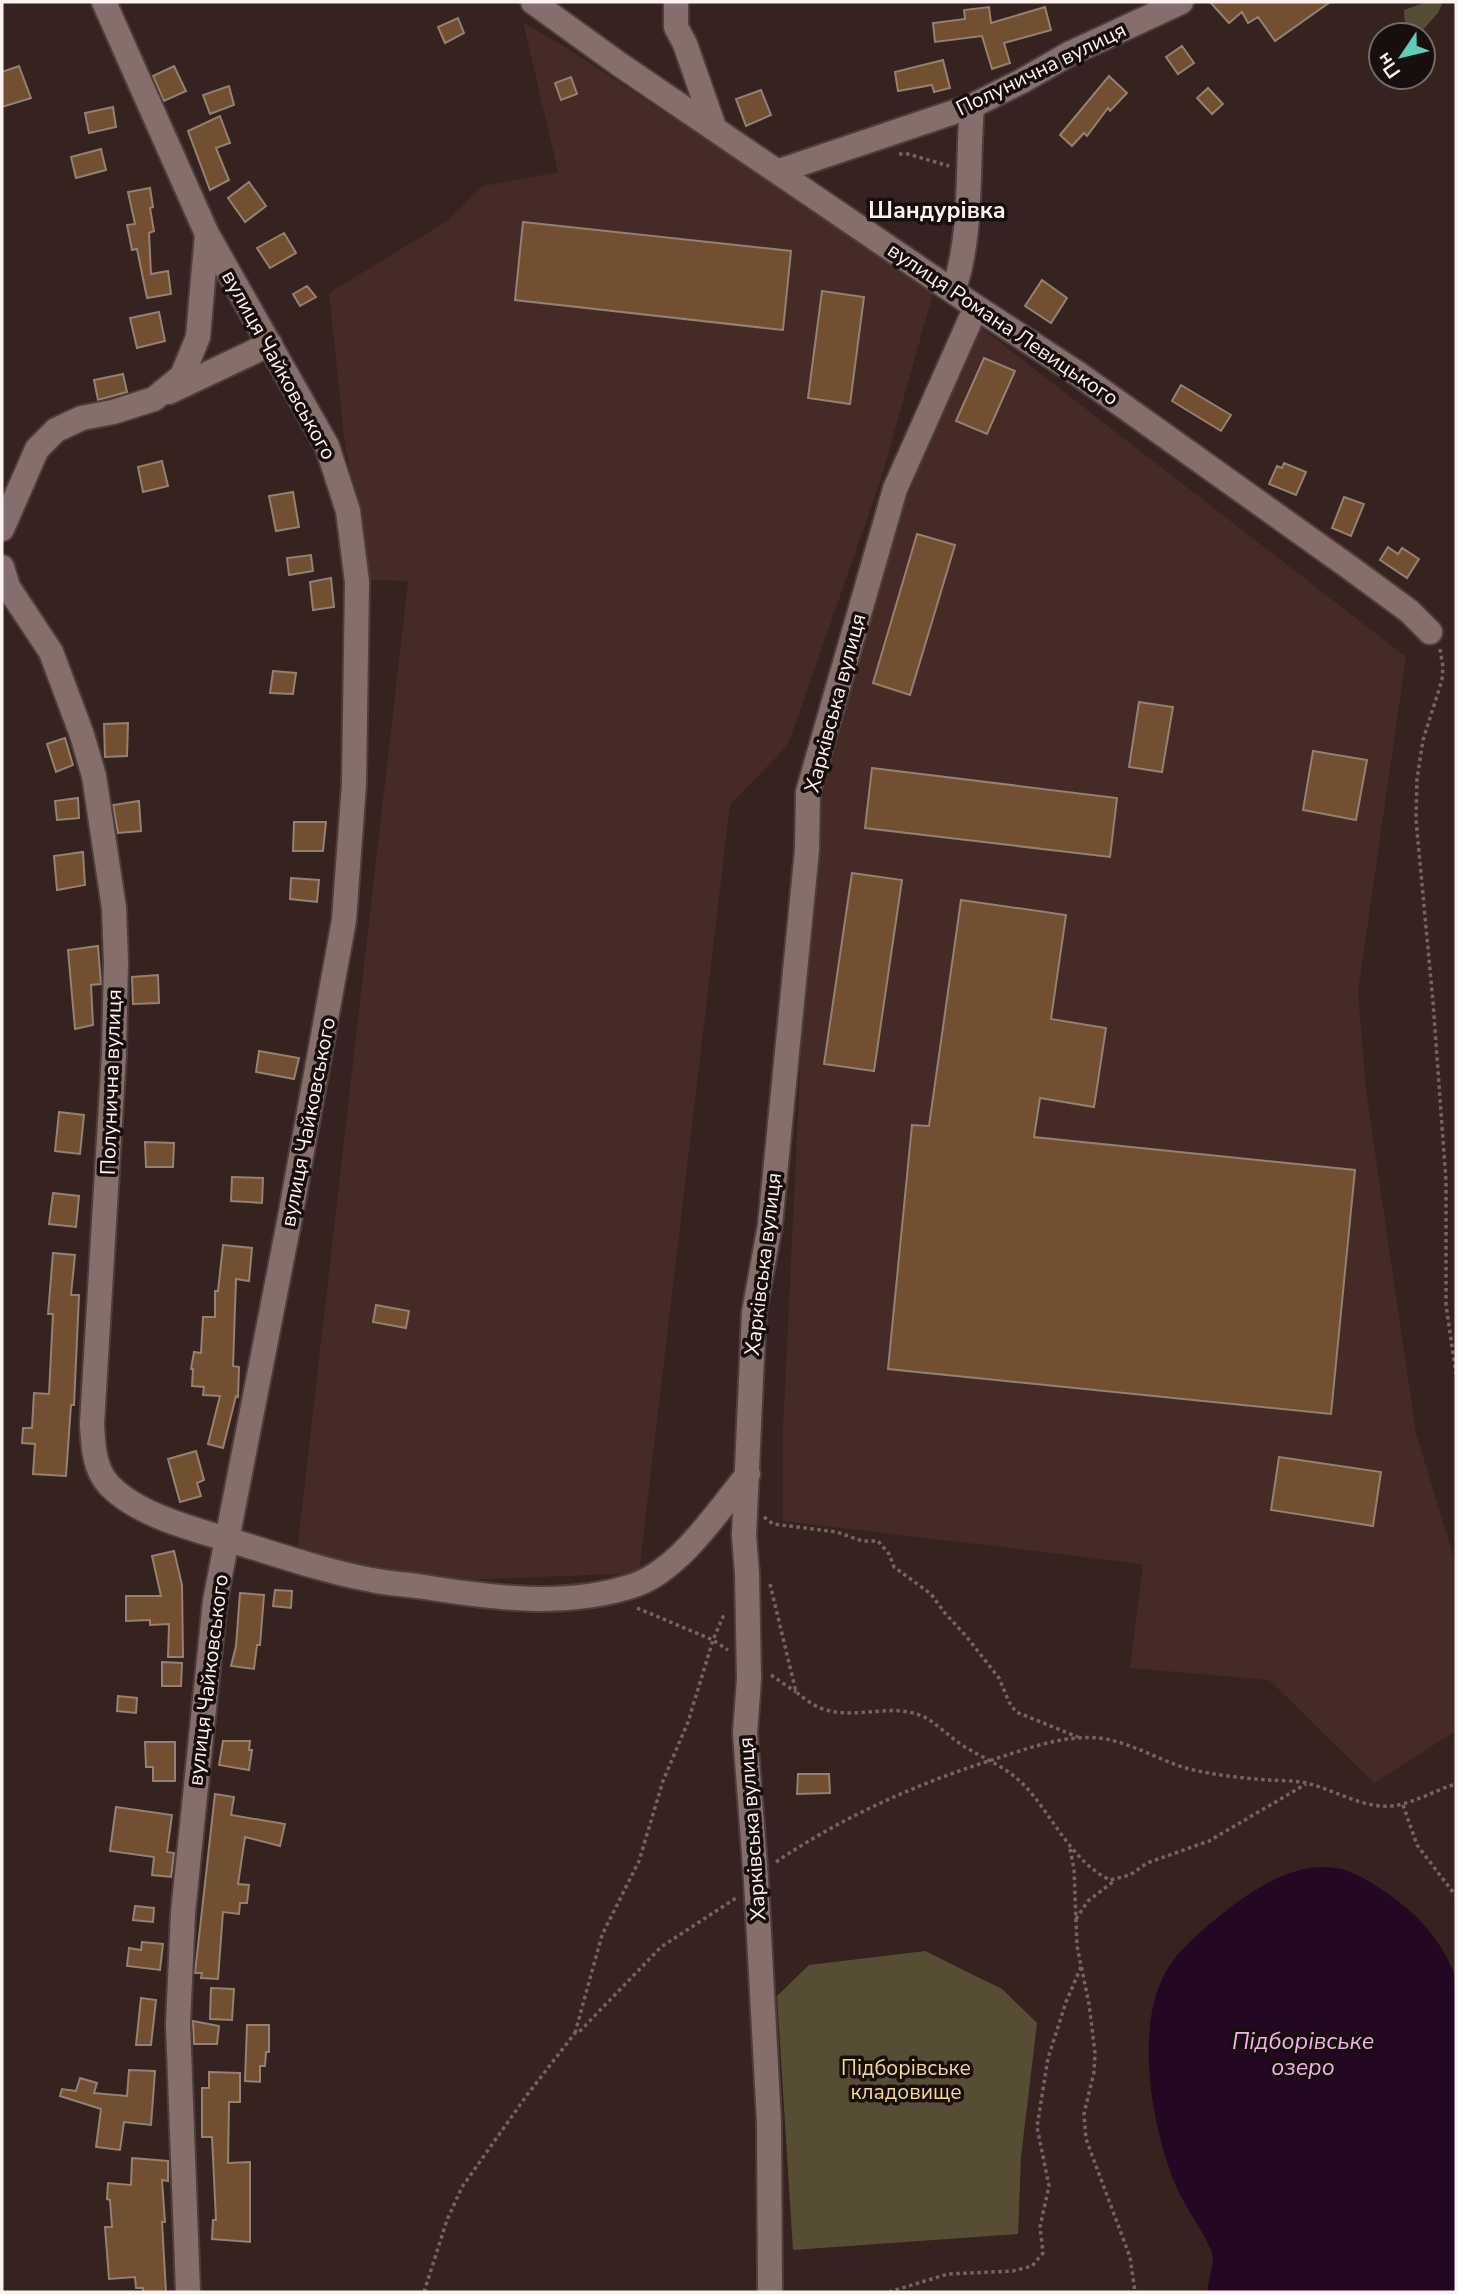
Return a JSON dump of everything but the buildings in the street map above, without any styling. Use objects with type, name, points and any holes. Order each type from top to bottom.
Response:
[{"type":"street","name":"вулиця Чайковського","points":[[104,2],[207,234],[327,446],[348,511],[357,582],[354,784],[348,877],[338,961],[226,1539],[208,1656],[179,1981],[179,2066],[188,2292]]},
{"type":"street","points":[[676,2],[676,27],[685,44],[714,127]]},
{"type":"street","name":"Полунична вулиця","points":[[779,171],[972,106],[1069,54],[1181,2]]},
{"type":"street","name":"вулиця Романа Левицького","points":[[537,3],[619,64],[1077,373],[1409,611],[1430,632]]},
{"type":"street","points":[[953,291],[965,242],[972,106]]},
{"type":"street","points":[[154,399],[182,376],[198,337],[207,234]]},
{"type":"street","name":"Харківська вулиця","points":[[770,2292],[769,2122],[746,1733],[750,1679],[744,1535],[754,1312],[770,1225],[807,850],[808,792],[895,489],[976,307]]},
{"type":"street","points":[[2,529],[37,449],[55,430],[82,418],[113,412],[154,399],[270,344]]},
{"type":"street","name":"Полунична вулиця","points":[[2,570],[8,587],[51,652],[82,735],[94,776],[114,908],[114,1054],[93,1408],[96,1460],[108,1484],[130,1500],[178,1524],[362,1578],[459,1594],[531,1599],[603,1592],[633,1586],[663,1570],[692,1541],[748,1474]]},
{"type":"path","points":[[896,154],[908,154],[968,171]]},
{"type":"path","points":[[1430,632],[1442,654],[1444,667],[1420,759],[1416,831],[1434,1014],[1446,1181],[1446,1305],[1456,1374]]},
{"type":"path","points":[[746,1502],[773,1524],[838,1532],[862,1541],[878,1541],[889,1554],[894,1567],[931,1594],[966,1636],[999,1678],[1016,1712],[1080,1738]]},
{"type":"path","points":[[768,1578],[796,1692],[815,1705],[831,1711],[856,1713],[894,1710],[918,1714],[962,1745],[1005,1768],[1025,1786],[1070,1847],[1104,1877],[1116,1880]]},
{"type":"path","points":[[603,1592],[713,1640],[748,1660]]},
{"type":"path","points":[[424,2292],[447,2220],[462,2187],[575,2033],[602,1936],[639,1861],[661,1786],[691,1712],[713,1640],[729,1605]]},
{"type":"path","points":[[575,2033],[578,2033],[661,1947],[735,1899],[792,1851],[905,1792],[990,1760],[1046,1743],[1080,1738],[1112,1740],[1177,1765],[1204,1772],[1308,1783],[1362,1802],[1384,1806],[1403,1804],[1456,1784]]},
{"type":"path","points":[[1076,1919],[1088,1901],[1116,1880],[1130,1875],[1147,1863],[1209,1841],[1308,1783]]},
{"type":"path","points":[[1403,1804],[1417,1845],[1456,1896]]},
{"type":"path","points":[[1070,1847],[1074,1869],[1077,1946],[1089,2004],[1095,2065],[1084,2114],[1086,2139],[1130,2257],[1135,2292]]},
{"type":"path","points":[[889,2292],[948,2274],[1013,2271],[1032,2266],[1043,2253],[1040,2227],[1049,2186],[1037,2127],[1048,2058],[1066,2002],[1081,1967]]},
{"type":"shaded area","points":[[523,22],[570,50],[934,290],[881,479],[788,745],[730,805],[639,1573],[464,1580],[378,1575],[296,1560],[408,581],[369,580],[344,437],[329,293],[447,221],[483,186],[558,172]]},
{"type":"shaded area","points":[[979,326],[1406,657],[1358,992],[1366,1090],[1416,1433],[1456,1565],[1456,1731],[1374,1783],[1269,1680],[1130,1668],[1143,1564],[783,1521],[783,1430],[813,795],[907,497]]},
{"type":"green space","points":[[1427,2],[1442,4],[1431,21],[1405,21],[1404,10]]},
{"type":"green space","name":"Підборівське кладовище","points":[[925,1951],[1002,1989],[1037,2023],[1021,2157],[1018,2234],[793,2250],[777,1996],[809,1965]]},
{"type":"water","name":"Підборівське озеро","points":[[1309,1868],[1342,1869],[1367,1880],[1394,1898],[1416,1917],[1435,1939],[1456,1979],[1456,2292],[1207,2292],[1213,2262],[1212,2252],[1176,2186],[1160,2139],[1155,2112],[1149,2057],[1154,2005],[1170,1964],[1204,1928],[1270,1882]]},
{"type":"district","name":"Шандурівка","points":[[937,210]]}]
